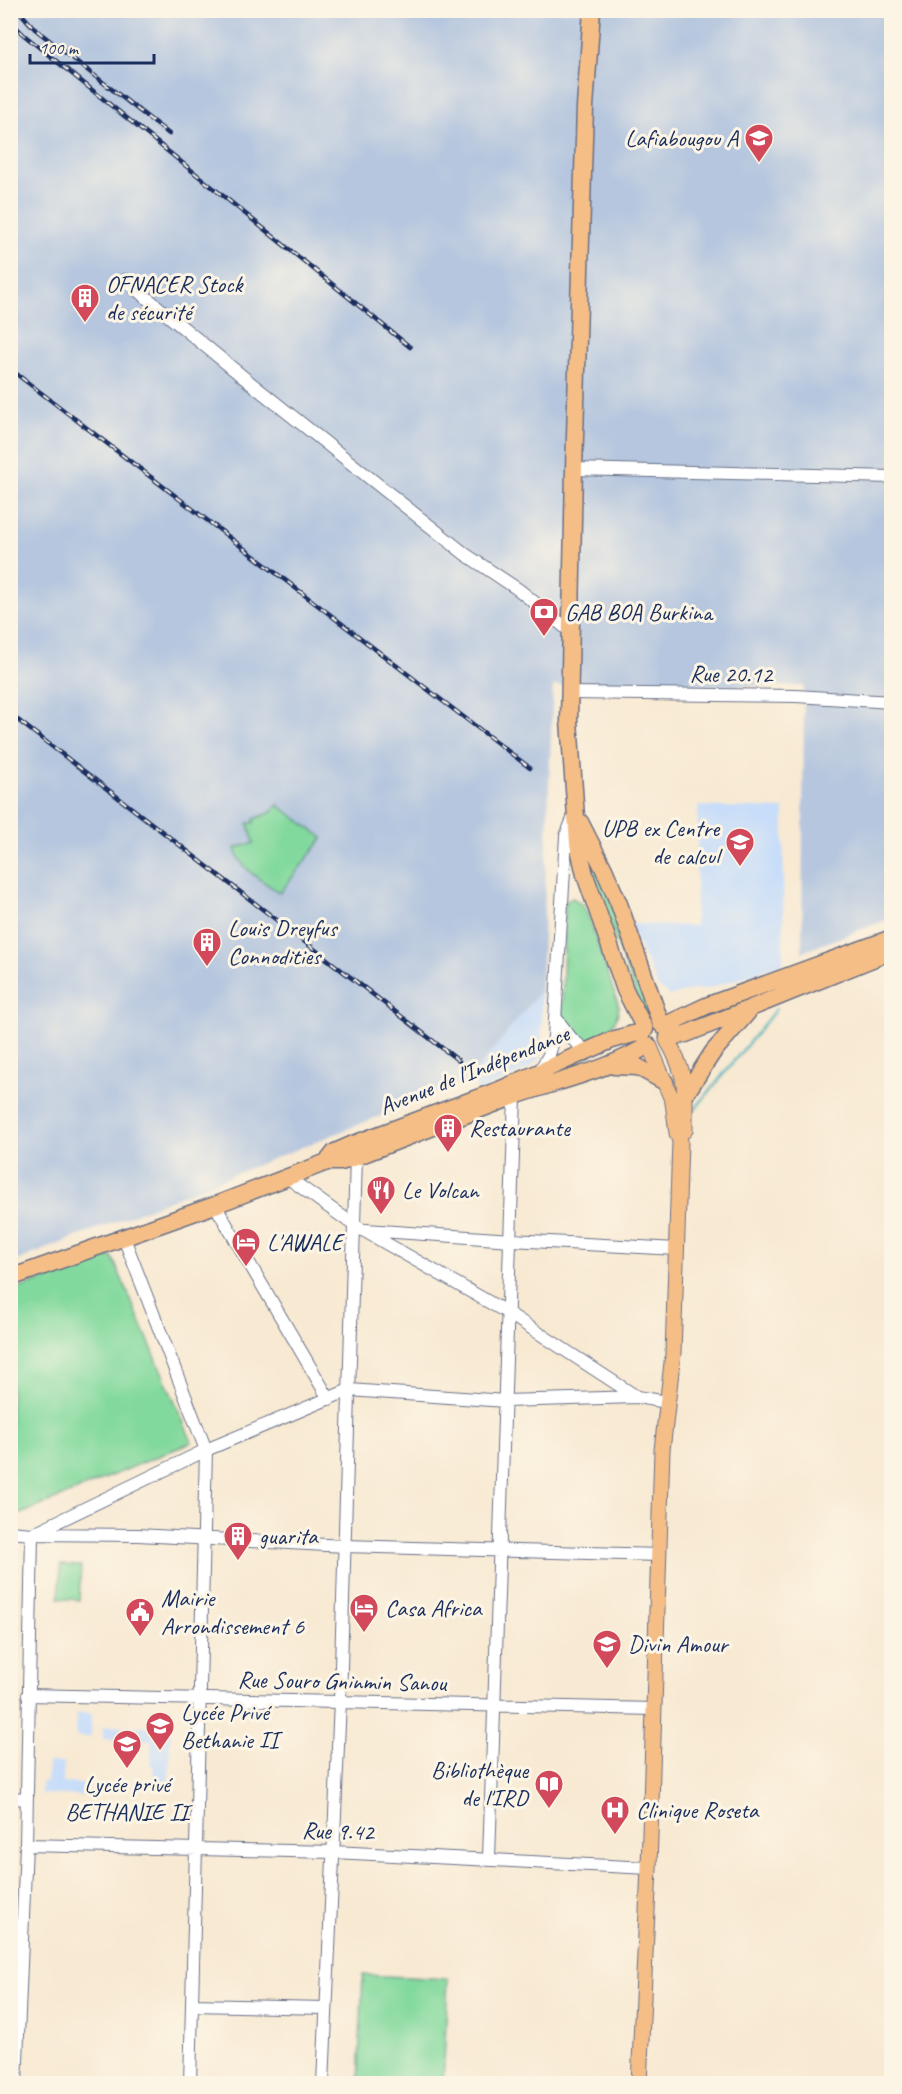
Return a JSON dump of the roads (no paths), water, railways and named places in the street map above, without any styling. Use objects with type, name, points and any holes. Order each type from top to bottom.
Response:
[{"type":"highway","points":[[592,10],[585,107],[569,721],[578,844],[585,874],[625,990],[655,1035]]},
{"type":"highway","points":[[575,813],[612,886],[655,1035]]},
{"type":"highway","name":"Avenue de l'Indépendance","points":[[10,1278],[215,1205],[327,1162],[341,1162],[356,1157],[515,1096],[601,1068],[631,1056],[655,1035],[706,1006],[891,938]]},
{"type":"highway","name":"Avenue de l'Indépendance","points":[[327,1162],[335,1152],[351,1145],[500,1090],[585,1050],[612,1040],[686,1034],[891,951]]},
{"type":"highway","points":[[685,1095],[713,1052],[753,1007]]},
{"type":"highway","points":[[601,1068],[620,1065],[638,1067],[665,1082]]},
{"type":"main road","points":[[639,2084],[649,1868],[662,1450],[673,1354],[680,1141],[673,1102],[665,1082],[655,1035]]},
{"type":"main road","points":[[655,1035],[681,1067],[685,1095],[685,1133],[680,1141]]},
{"type":"street","points":[[125,280],[465,554],[519,590],[571,632]]},
{"type":"street","points":[[574,469],[891,477]]},
{"type":"street","name":"Rue 20.12","points":[[570,693],[796,696],[891,702]]},
{"type":"street","points":[[539,1072],[552,1043],[556,1018],[566,836],[575,813]]},
{"type":"street","points":[[556,1018],[585,1050]]},
{"type":"street","points":[[489,1858],[512,1240],[515,1096]]},
{"type":"street","points":[[323,2084],[340,1701],[349,1390],[358,1227],[356,1157]]},
{"type":"street","points":[[287,1177],[358,1227],[508,1313],[637,1397]]},
{"type":"street","points":[[215,1205],[328,1399]]},
{"type":"street","points":[[358,1227],[512,1240],[677,1249]]},
{"type":"street","points":[[124,1238],[207,1450],[190,2084]]},
{"type":"street","points":[[32,1534],[207,1450],[349,1390],[505,1401],[637,1397],[667,1402]]},
{"type":"street","points":[[10,1532],[138,1535],[345,1546],[659,1555]]},
{"type":"street","points":[[16,2084],[16,1954],[26,1845],[32,1534]]},
{"type":"street","name":"Rue Souro Gninmin Sanou","points":[[28,1695],[654,1709]]},
{"type":"street","points":[[10,1799],[27,1798]]},
{"type":"street","name":"Rue 9.42","points":[[26,1845],[333,1852],[489,1858],[649,1868]]},
{"type":"street","points":[[192,2005],[325,2008]]},
{"type":"waterway","points":[[692,1113],[776,1009]]},
{"type":"waterway","points":[[674,1409],[679,1367]]},
{"type":"railway","points":[[18,10],[35,29],[169,134]]},
{"type":"railway","points":[[10,21],[24,35],[410,347]]},
{"type":"railway","points":[[10,369],[530,768]]},
{"type":"railway","points":[[10,714],[459,1061]]},
{"type":"place","name":"Lafiabougou A","points":[[759,164]]},
{"type":"place","name":"OFNACER Stock de sécurité","points":[[85,324]]},
{"type":"place","name":"GAB BOA Burkina","points":[[544,638]]},
{"type":"place","name":"UPB ex Centre de calcul","points":[[740,868]]},
{"type":"place","name":"Louis Dreyfus Connodities","points":[[207,968]]},
{"type":"place","name":"Restaurante","points":[[448,1154]]},
{"type":"place","name":"Le Volcan","points":[[381,1216]]},
{"type":"place","name":"L'AWALE","points":[[246,1268]]},
{"type":"place","name":"guarita","points":[[238,1562]]},
{"type":"place","name":"Casa Africa","points":[[364,1634]]},
{"type":"place","name":"Mairie Arrondissement 6","points":[[140,1638]]},
{"type":"place","name":"Divin Amour","points":[[607,1670]]},
{"type":"place","name":"Lycée Privé Bethanie II","points":[[160,1752]]},
{"type":"place","name":"Lycée privé BETHANIE II","points":[[127,1770]]},
{"type":"place","name":"Bibliothèque de l'IRD","points":[[549,1810]]},
{"type":"place","name":"Clinique Roseta","points":[[615,1836]]}]
